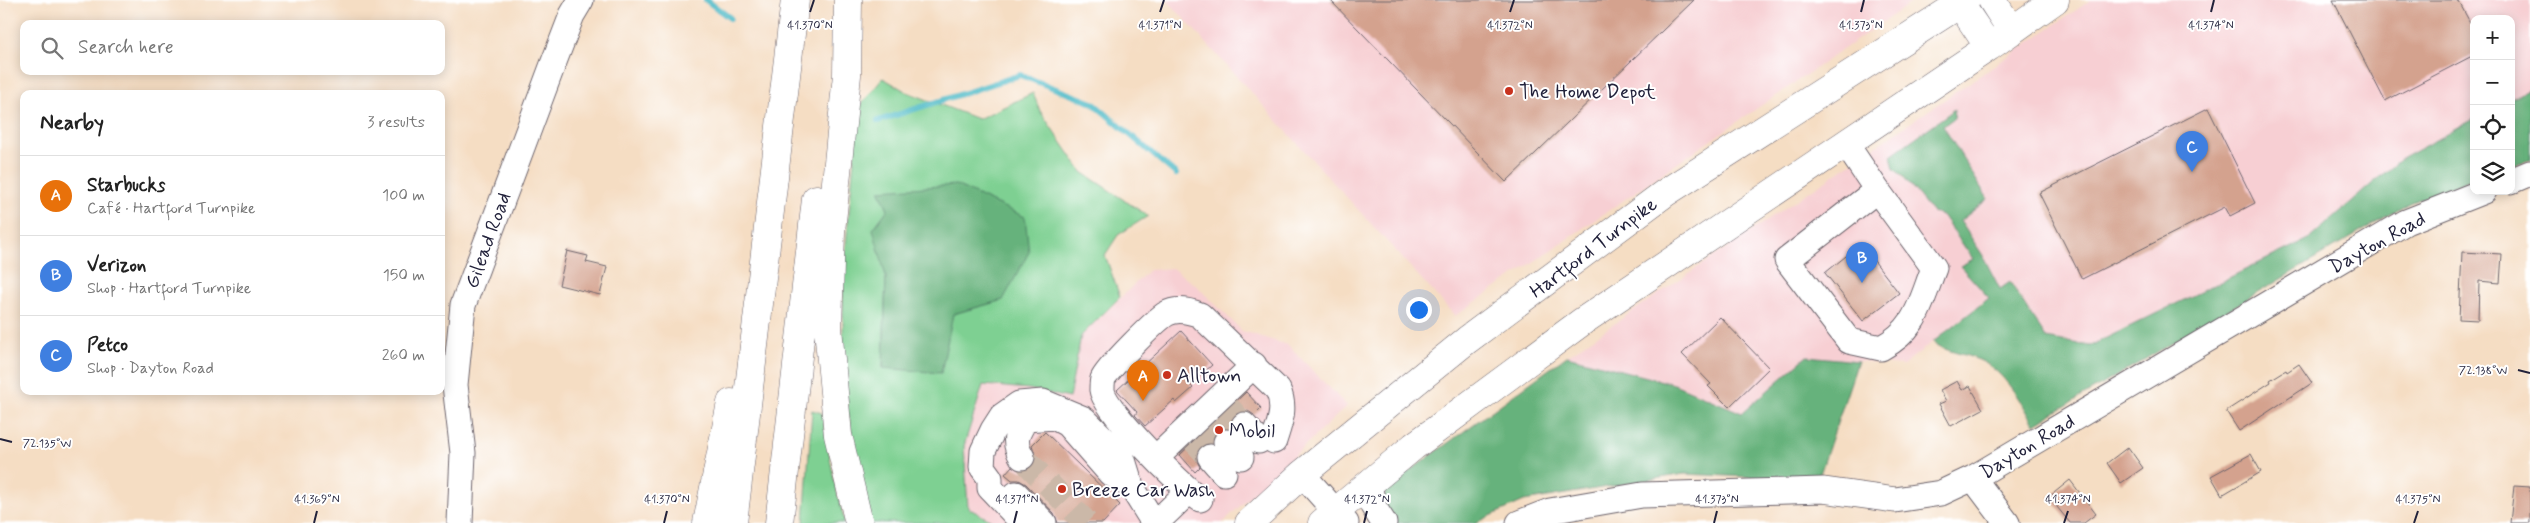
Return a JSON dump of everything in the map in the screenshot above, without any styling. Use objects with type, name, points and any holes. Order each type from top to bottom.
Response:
[{"type":"highway","points":[[733,523],[795,0]]},
{"type":"highway","points":[[779,523],[838,0]]},
{"type":"highway","points":[[848,0],[847,75],[831,231],[828,328],[838,435],[859,523]]},
{"type":"highway","points":[[1992,0],[2012,31]]},
{"type":"highway","points":[[1334,519],[1369,483],[1468,405],[1583,321],[1989,47],[2055,0]]},
{"type":"highway","name":"Hartford Turnpike","points":[[1250,523],[1302,474],[1467,340],[1665,194],[1961,1],[1989,47]]},
{"type":"highway","points":[[707,523],[769,212]]},
{"type":"street","name":"Gilead Road","points":[[460,523],[463,453],[455,385],[463,305],[572,14],[581,0]]},
{"type":"street","points":[[1846,144],[1934,268],[1914,320],[1896,341],[1881,348],[1849,341],[1787,260],[1877,190]]},
{"type":"street","points":[[2515,179],[2530,173]]},
{"type":"street","name":"Dayton Road","points":[[1519,523],[1550,511],[1642,496],[1823,490],[1895,500],[1942,493],[1973,478],[2406,222],[2474,195]]},
{"type":"street","points":[[1023,523],[990,488],[990,478],[982,467],[983,451],[1002,416],[1019,404],[1043,402],[1084,419],[1123,460],[1131,486],[1155,523],[1195,495],[1156,458],[1106,402],[1102,391],[1103,378],[1111,367],[1166,314],[1186,311],[1200,315],[1278,390],[1283,400],[1283,412],[1240,448]]},
{"type":"street","points":[[1156,458],[1206,419],[1254,365]]},
{"type":"street","points":[[1022,457],[1016,449],[1015,436],[1026,419],[1054,417],[1067,424],[1110,473],[1131,486]]},
{"type":"street","points":[[1302,474],[1334,519]]},
{"type":"street","points":[[990,478],[1004,481],[1044,523]]},
{"type":"street","points":[[1973,478],[2006,523]]},
{"type":"street","points":[[1369,483],[1373,506],[1384,523]]},
{"type":"shaded area","points":[[1167,0],[1915,0],[1455,316]]},
{"type":"shaded area","points":[[2091,0],[2530,0],[2530,89],[2515,96],[2515,15],[2470,15],[2470,121],[2399,160],[2311,238],[2090,346],[2046,339],[2011,282],[2000,290],[1982,254],[1960,221],[1987,199],[1943,126],[1954,118],[1954,109],[1891,156],[1894,169],[1942,215],[1973,259],[1960,266],[1989,298],[1903,365],[1807,356],[1742,413],[1674,384],[1567,356]]},
{"type":"shaded area","points":[[1172,268],[1197,286],[1242,331],[1288,345],[1347,406],[1222,523],[996,523],[968,509],[964,446],[983,385],[1029,389],[1069,398],[1081,336],[1149,270]]},
{"type":"green space","points":[[883,78],[907,92],[978,119],[1033,93],[1040,111],[1082,172],[1148,216],[1118,235],[1105,255],[1120,297],[1081,336],[1069,398],[1029,389],[983,385],[964,446],[968,508],[996,523],[871,523],[867,512],[848,413],[843,349],[843,276],[859,107]],"holes":[[[880,190],[1003,300],[953,314],[883,368],[888,209]]]},
{"type":"green space","points":[[2530,89],[2530,160],[2515,164],[2515,105],[2515,96]]},
{"type":"green space","points":[[1955,109],[1954,118],[1943,126],[1988,199],[1960,221],[1982,254],[2000,289],[2010,282],[2046,338],[2090,346],[2310,238],[2399,160],[2470,121],[2470,180],[2410,203],[2035,424],[2011,388],[1997,372],[1979,360],[1949,351],[1933,342],[1989,298],[1960,266],[1973,259],[1942,215],[1932,212],[1903,176],[1894,169],[1891,155]]},
{"type":"green space","points":[[956,185],[1025,217],[1029,252],[1003,300],[953,314],[941,373],[883,368],[886,277],[873,229],[888,209],[879,190]]},
{"type":"green space","points":[[1567,356],[1674,384],[1742,413],[1807,356],[1858,361],[1818,480],[1684,474],[1524,501],[1475,523],[1395,523],[1384,503],[1385,489]]},
{"type":"green space","points":[[812,410],[822,413],[834,480],[845,523],[804,523]]},
{"type":"building","name":"The Home Depot","points":[[1330,0],[1694,0],[1506,182]]},
{"type":"building","points":[[2333,0],[2458,0],[2470,22],[2470,57],[2385,101]]},
{"type":"building","points":[[2208,108],[2255,203],[2230,216],[2225,207],[2082,279],[2039,193]]},
{"type":"building","points":[[1861,244],[1899,293],[1863,321],[1825,273]]},
{"type":"building","points":[[567,251],[588,256],[586,262],[607,267],[600,295],[559,285]]},
{"type":"building","points":[[2462,252],[2502,254],[2500,283],[2479,281],[2478,320],[2459,319]]},
{"type":"building","points":[[1720,317],[1769,368],[1729,407],[1708,386],[1711,384],[1682,354]]},
{"type":"building","name":"Alltown","points":[[1181,331],[1212,365],[1190,385],[1193,388],[1176,403],[1174,400],[1145,426],[1135,415],[1137,412],[1117,390]]},
{"type":"building","points":[[2299,364],[2312,383],[2239,431],[2226,411],[2271,382],[2270,380]]},
{"type":"building","points":[[1957,381],[1962,390],[1970,386],[1983,409],[1951,426],[1939,404],[1946,401],[1940,390]]},
{"type":"building","points":[[1246,392],[1261,408],[1254,415],[1248,411],[1235,414],[1230,420],[1230,428],[1223,428],[1216,432],[1212,443],[1200,447],[1196,459],[1200,467],[1195,472],[1180,455]]},
{"type":"building","name":"Breeze Car Wash","points":[[1045,432],[1120,505],[1103,523],[1058,523],[1054,513],[1026,484],[1019,480],[1012,480],[1005,474],[1012,466],[1022,471],[1034,465],[1036,457],[1032,445]]},
{"type":"building","points":[[2128,447],[2143,468],[2121,483],[2107,463]]},
{"type":"building","points":[[2251,454],[2261,472],[2222,495],[2211,476]]},
{"type":"building","points":[[2070,480],[2096,514],[2084,523],[2070,523],[2049,497]]},
{"type":"building","points":[[2514,486],[2530,487],[2530,523],[2510,523]]},
{"type":"waterway","points":[[706,0],[730,18]]},
{"type":"waterway","points":[[878,121],[1020,75],[1093,103],[1176,174]]},
{"type":"tunnel","points":[[1227,407],[1244,425]]},
{"type":"tunnel","points":[[1209,424],[1226,442]]},
{"type":"tunnel","points":[[1193,439],[1210,457]]},
{"type":"tunnel","points":[[1022,457],[1086,523]]},
{"type":"place","name":"The Home Depot","points":[[1509,91]]},
{"type":"place","name":"Petco","points":[[2192,172]]},
{"type":"place","name":"Verizon","points":[[1862,283]]},
{"type":"place","name":"Alltown","points":[[1167,375]]},
{"type":"place","name":"Starbucks","points":[[1143,401]]},
{"type":"place","name":"Mobil","points":[[1219,430]]},
{"type":"place","name":"Breeze Car Wash","points":[[1062,489]]}]
